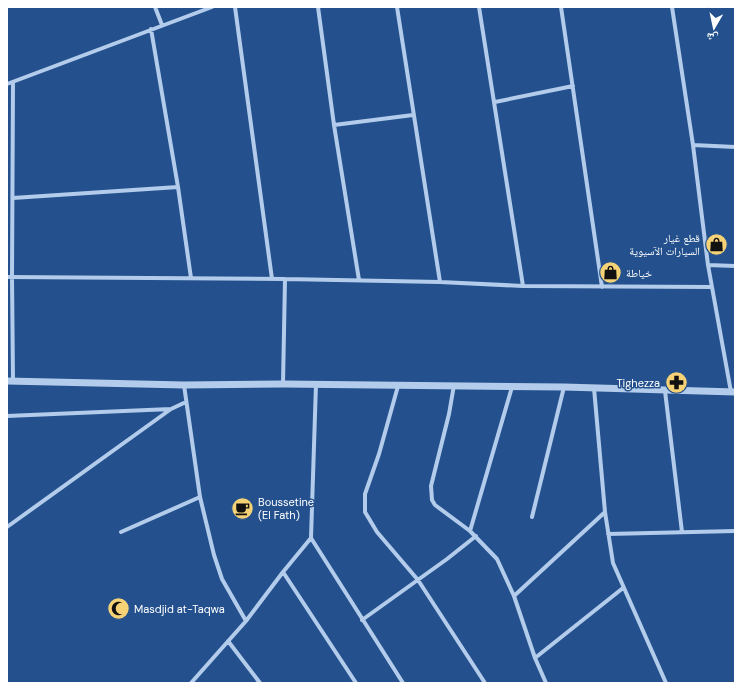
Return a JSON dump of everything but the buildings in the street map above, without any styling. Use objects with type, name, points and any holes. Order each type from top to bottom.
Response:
[{"type":"street","points":[[155,7],[162,26]]},
{"type":"street","points":[[7,84],[212,7]]},
{"type":"street","points":[[235,7],[272,279]]},
{"type":"street","points":[[318,7],[334,125],[359,280]]},
{"type":"street","points":[[397,7],[440,282]]},
{"type":"street","points":[[479,7],[523,286]]},
{"type":"street","points":[[561,7],[602,287]]},
{"type":"street","points":[[13,82],[13,198],[9,277],[10,381],[184,385],[454,385],[733,392],[708,265],[693,145],[672,7]]},
{"type":"street","points":[[151,29],[178,187],[191,278]]},
{"type":"street","points":[[495,102],[573,86]]},
{"type":"street","points":[[334,125],[413,115]]},
{"type":"street","points":[[693,145],[735,147]]},
{"type":"street","points":[[13,198],[178,187]]},
{"type":"street","points":[[708,265],[735,266]]},
{"type":"street","points":[[9,277],[359,280],[523,286],[712,287]]},
{"type":"street","points":[[283,384],[285,279]]},
{"type":"street","points":[[316,384],[311,538],[403,683]]},
{"type":"street","points":[[184,385],[200,497],[214,555],[222,580],[246,621]]},
{"type":"street","points":[[454,385],[449,414],[431,486],[432,500],[435,505],[476,536],[497,559],[514,596],[535,658],[546,683]]},
{"type":"street","points":[[398,386],[379,454],[365,494],[365,512],[377,532],[418,580],[485,683]]},
{"type":"street","points":[[470,531],[512,387]]},
{"type":"street","points":[[532,517],[564,387]]},
{"type":"street","points":[[594,388],[605,512],[613,563],[666,683]]},
{"type":"street","points":[[666,391],[682,532]]},
{"type":"street","points":[[7,527],[171,409],[186,402]]},
{"type":"street","points":[[7,416],[171,409]]},
{"type":"street","points":[[121,532],[200,497]]},
{"type":"street","points":[[514,596],[605,512]]},
{"type":"street","points":[[608,534],[735,531]]},
{"type":"street","points":[[362,620],[476,536]]},
{"type":"street","points":[[190,683],[246,621],[311,538]]},
{"type":"street","points":[[283,572],[356,683]]},
{"type":"street","points":[[535,658],[623,588]]},
{"type":"street","points":[[228,641],[260,683]]},
{"type":"place","name":"قطع غيار السيارات الآسيوية","points":[[716,244]]},
{"type":"place","name":"خياطة","points":[[610,273]]},
{"type":"place","name":"Tighezza","points":[[676,383]]},
{"type":"place","name":"Boussetine (El Fath)","points":[[243,508]]},
{"type":"place","name":"Masdjid at-Taqwa","points":[[118,609]]}]
